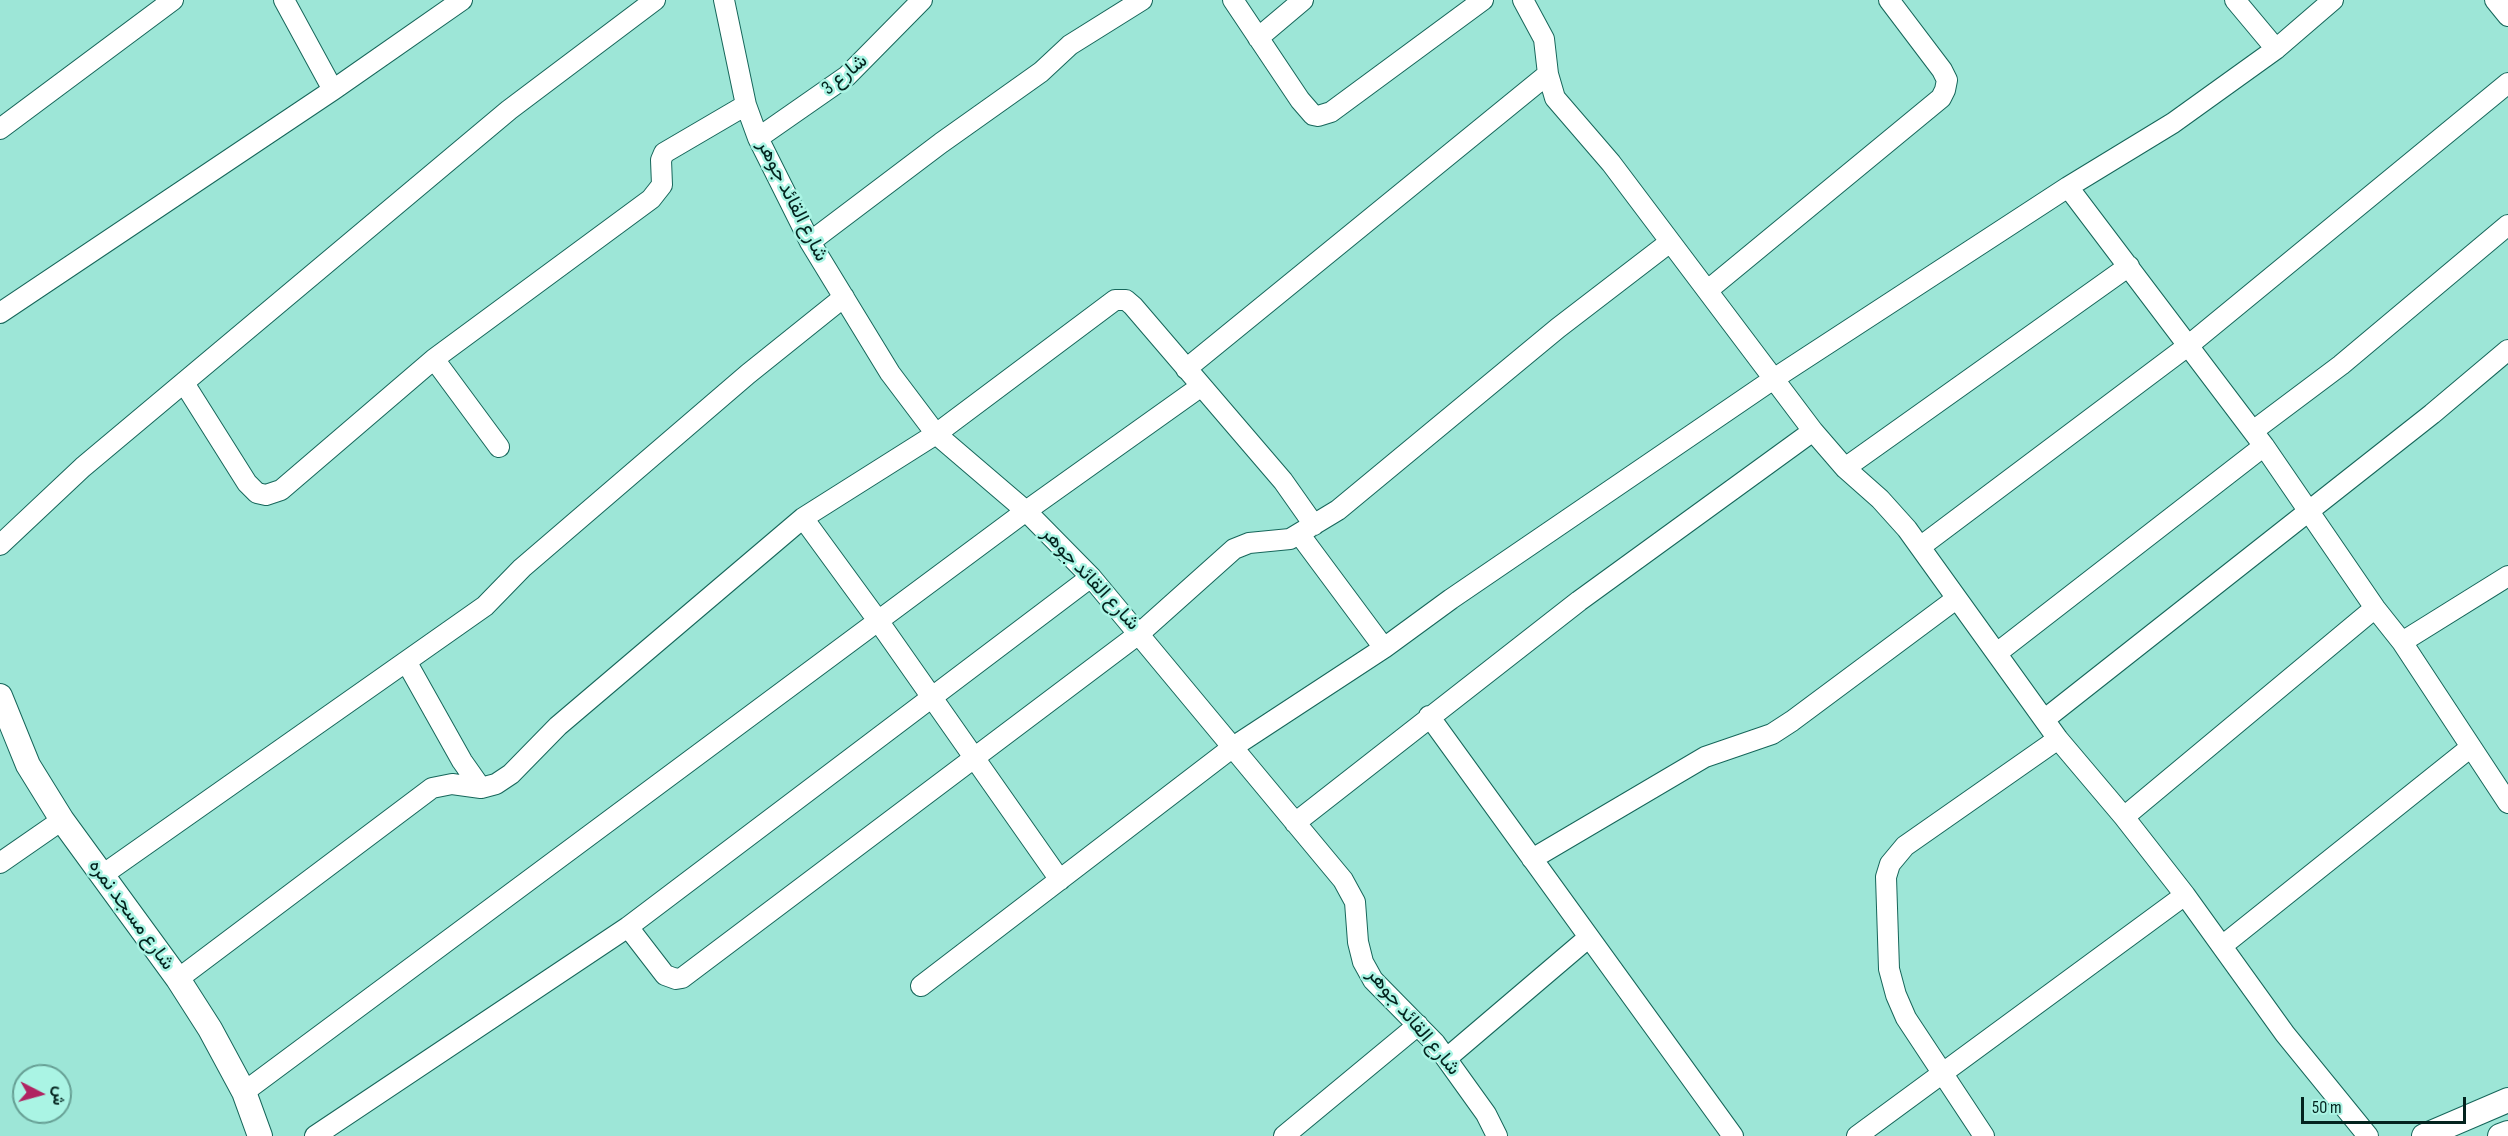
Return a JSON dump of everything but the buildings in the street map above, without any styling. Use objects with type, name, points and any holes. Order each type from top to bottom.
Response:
[{"type":"street","points":[[0,129],[173,0]]},
{"type":"street","points":[[284,0],[333,90]]},
{"type":"street","points":[[0,313],[333,90],[462,0]]},
{"type":"street","points":[[0,545],[83,467],[509,110],[655,0]]},
{"type":"street","name":"شارع القائد جوهر","points":[[724,0],[746,105],[758,138],[810,242],[890,373],[936,434],[1026,511],[1091,577],[1140,633],[1350,891],[1355,902],[1363,962],[1373,980],[1447,1058],[1497,1136]]},
{"type":"street","name":"شارع 3","points":[[758,138],[847,76],[922,0]]},
{"type":"street","points":[[810,242],[940,143],[1041,72],[1070,45],[1142,0]]},
{"type":"street","points":[[1233,0],[1308,110],[1313,115],[1324,116],[1483,0]]},
{"type":"street","points":[[1258,38],[1303,0]]},
{"type":"street","points":[[1523,0],[1544,39],[1548,54],[1548,74],[1555,98],[1611,163],[1813,431],[1845,468],[1880,499],[1920,547],[2058,739],[2124,817],[2185,895],[2285,1034],[2368,1136]]},
{"type":"street","points":[[1708,290],[1941,98],[1946,90],[1947,80],[1942,70],[1889,0]]},
{"type":"street","points":[[2235,0],[2276,49]]},
{"type":"street","points":[[921,986],[1233,747],[1384,648],[1451,599],[1775,378],[2068,187],[2164,128],[2276,49],[2333,0]]},
{"type":"street","points":[[2495,0],[2508,15]]},
{"type":"street","points":[[1186,369],[1548,74]]},
{"type":"street","points":[[1920,547],[2189,345],[2508,83]]},
{"type":"street","points":[[184,383],[247,483],[257,493],[266,495],[281,490],[434,359],[651,199],[662,185],[661,160],[664,153],[746,105]]},
{"type":"street","points":[[2068,187],[2259,439],[2375,609],[2402,642],[2508,803]]},
{"type":"street","points":[[1997,653],[2259,439],[2341,365],[2508,225]]},
{"type":"street","points":[[628,927],[665,975],[676,979],[682,978],[1140,633],[1234,549],[1249,543],[1290,539],[1338,510],[1531,349],[1670,242]]},
{"type":"street","points":[[1845,468],[2129,266]]},
{"type":"street","points":[[101,876],[485,606],[522,568],[748,374],[844,297]]},
{"type":"street","points":[[178,979],[432,788],[452,784],[481,788],[496,784],[511,774],[558,726],[803,518],[936,434],[1120,298],[1133,306],[1200,387],[1283,481],[1307,530],[1384,648]]},
{"type":"street","points":[[2045,719],[2310,511],[2508,350]]},
{"type":"street","points":[[434,359],[499,447]]},
{"type":"street","points":[[244,1092],[1026,511],[1200,387]]},
{"type":"street","points":[[1295,823],[1579,601],[1813,431]]},
{"type":"street","points":[[803,518],[879,621],[1060,880]]},
{"type":"street","points":[[2402,642],[2508,576]]},
{"type":"street","points":[[315,1136],[628,927],[1091,577]]},
{"type":"street","points":[[1532,859],[1705,757],[1772,734],[1956,599]]},
{"type":"street","points":[[2124,817],[2375,609]]},
{"type":"street","points":[[407,663],[462,760],[481,788]]},
{"type":"street","name":"شارع مسجد نمره","points":[[0,696],[28,765],[62,820],[178,979],[210,1029],[244,1092],[260,1136]]},
{"type":"street","points":[[1429,716],[1733,1136]]},
{"type":"street","points":[[1984,1136],[1906,1018],[1889,969],[1886,877],[1890,864],[1905,846],[2058,739]]},
{"type":"street","points":[[2222,946],[2471,747]]},
{"type":"street","points":[[0,863],[62,820]]},
{"type":"street","points":[[1857,1136],[2185,895]]},
{"type":"street","points":[[1447,1058],[1588,938]]},
{"type":"street","points":[[1284,1136],[1418,1025]]},
{"type":"street","points":[[2424,1136],[2508,1100]]},
{"type":"street","points":[[2500,1136],[2508,1133]]}]
